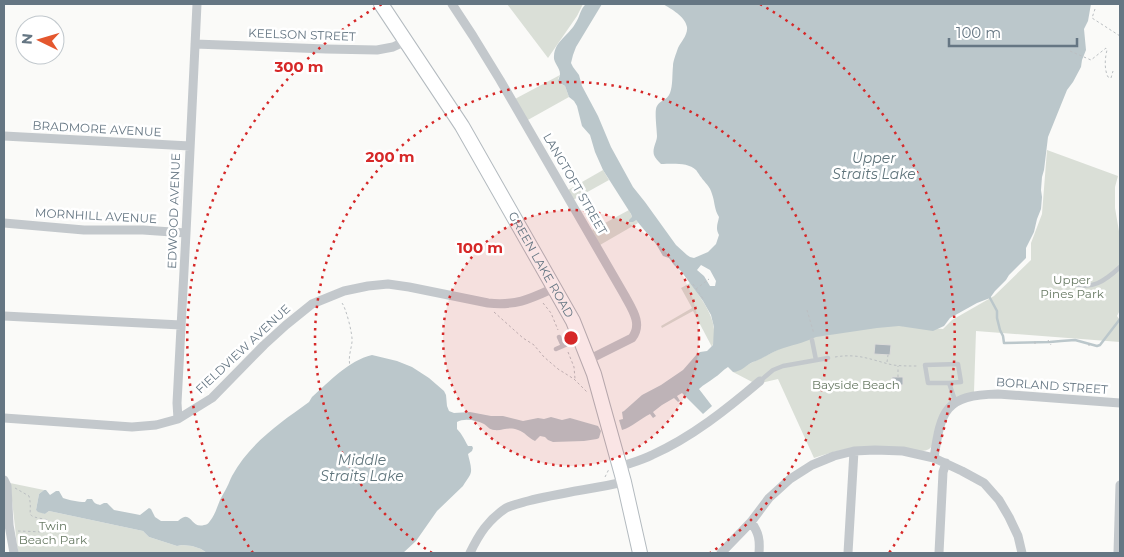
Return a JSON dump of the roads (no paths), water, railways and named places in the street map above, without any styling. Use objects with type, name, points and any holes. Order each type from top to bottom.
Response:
[{"type":"street","name":"EDWOOD AVENUE","points":[[178,419],[177,402],[197,4]]},
{"type":"street","name":"GREEN LAKE ROAD","points":[[381,4],[462,126],[573,321],[600,393],[615,466],[624,482],[640,553]]},
{"type":"street","name":"LANGTOFT STREET","points":[[452,4],[563,187],[632,309],[638,328],[632,338],[588,360]]},
{"type":"street","name":"KEELSON STREET","points":[[195,44],[377,50],[393,47],[406,41]]},
{"type":"street","name":"BRADMORE AVENUE","points":[[4,136],[190,146]]},
{"type":"street","name":"MORNHILL AVENUE","points":[[4,223],[84,230],[143,230],[186,233]]},
{"type":"street","name":"FIELDVIEW AVENUE","points":[[4,418],[132,427],[156,425],[178,419],[212,398],[264,345],[312,304],[344,290],[388,284],[488,303],[513,304],[530,299],[554,288]]},
{"type":"street","points":[[4,316],[181,325]]},
{"type":"street","points":[[615,466],[651,456],[671,446],[716,417],[760,381]]},
{"type":"street","name":"BORLAND STREET","points":[[956,403],[968,397],[983,394],[1120,403]]},
{"type":"street","points":[[934,458],[940,423],[952,404],[956,403]]},
{"type":"street","points":[[721,553],[769,498],[790,479],[812,465],[834,456],[854,451],[875,450],[903,452],[934,458],[984,483],[999,500],[1012,523],[1018,536],[1022,553]]},
{"type":"street","points":[[848,553],[854,451]]},
{"type":"street","points":[[939,553],[946,463]]},
{"type":"street","points":[[470,553],[482,530],[495,516],[508,507],[546,497],[624,482]]},
{"type":"street","points":[[6,483],[14,553]]},
{"type":"street","points":[[1118,553],[1120,485]]},
{"type":"street","points":[[750,522],[757,531],[759,553]]},
{"type":"lane","points":[[1071,283],[1088,287],[1100,282],[1120,267]]},
{"type":"lane","points":[[559,337],[563,346]]},
{"type":"lane","points":[[556,349],[580,338]]},
{"type":"lane","points":[[813,340],[816,360]]},
{"type":"lane","points":[[760,381],[773,370],[783,366],[828,358]]},
{"type":"lane","points":[[958,364],[961,382],[949,383],[928,384],[925,365],[958,364]]},
{"type":"lane","points":[[949,383],[956,403]]},
{"type":"water","name":"Upper Straits Lake","points":[[586,4],[602,4],[576,47],[571,63],[579,75],[582,86],[598,116],[611,147],[633,187],[676,245],[687,255],[694,258],[708,252],[716,244],[719,235],[717,228],[719,217],[710,189],[693,167],[661,164],[654,155],[657,136],[656,108],[670,93],[674,60],[687,30],[684,19],[663,4],[1091,4],[1088,21],[1084,29],[1086,50],[1081,67],[1067,90],[1048,137],[1042,177],[1041,209],[1034,232],[1026,248],[1026,258],[990,298],[950,318],[944,326],[933,331],[899,326],[816,337],[775,351],[750,363],[739,371],[733,372],[728,367],[726,368],[699,389],[712,406],[703,414],[682,393],[677,396],[680,401],[678,402],[674,398],[662,405],[653,412],[656,416],[653,418],[650,414],[622,430],[619,420],[623,419],[622,412],[642,395],[683,370],[697,354],[707,351],[713,345],[714,327],[711,315],[703,301],[681,271],[669,258],[663,256],[656,244],[636,220],[629,222],[632,217],[631,214],[603,170],[590,135],[582,126],[577,106],[569,97],[565,86],[558,82],[560,74],[555,63],[555,51],[559,42],[575,24]],"holes":[[[701,265],[710,270],[716,281],[715,286],[710,286],[704,276],[697,270]]]},
{"type":"water","name":"Middle Straits Lake","points":[[372,355],[412,367],[429,378],[444,391],[449,411],[454,413],[470,412],[503,416],[523,421],[551,417],[562,420],[570,418],[598,426],[601,431],[599,438],[584,441],[553,442],[540,436],[535,441],[523,432],[514,429],[493,430],[484,424],[470,420],[457,422],[457,429],[468,446],[473,448],[468,454],[471,473],[463,486],[437,511],[416,541],[403,553],[207,553],[192,546],[177,546],[149,537],[143,531],[49,511],[45,514],[36,510],[39,494],[44,490],[50,495],[59,491],[65,499],[85,502],[87,499],[92,499],[100,505],[107,503],[114,510],[140,515],[149,508],[155,517],[161,521],[178,521],[186,517],[196,524],[206,525],[213,516],[239,464],[266,434],[309,402],[312,397],[340,372],[355,362]]},
{"type":"waterway","points":[[990,298],[997,311],[1004,343],[1075,340],[1097,346],[1100,345],[1120,319]]},
{"type":"park label","name":"Upper Pines Park","points":[[1072,287]]},
{"type":"park label","name":"Bayside Beach","points":[[856,385]]},
{"type":"park label","name":"Twin Beach Park","points":[[53,533]]}]
